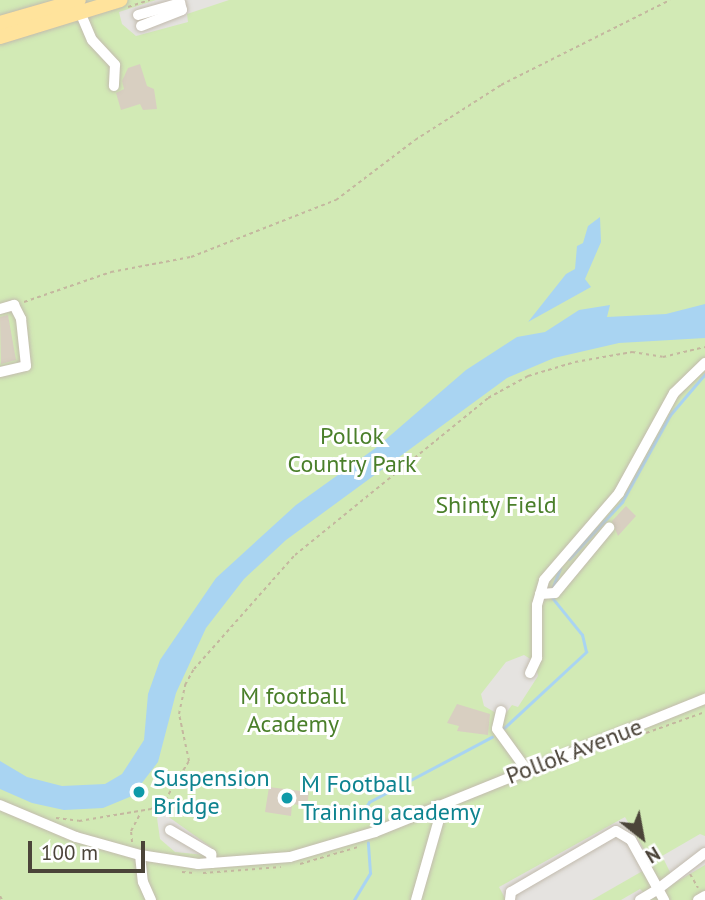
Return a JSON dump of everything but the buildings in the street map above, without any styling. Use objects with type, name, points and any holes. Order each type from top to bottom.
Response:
[{"type":"main road","points":[[0,23],[78,4],[120,0]]},
{"type":"main road","points":[[0,37],[78,4]]},
{"type":"street","points":[[140,21],[183,1]]},
{"type":"street","points":[[78,4],[92,40],[116,65],[114,86]]},
{"type":"street","points":[[0,309],[14,305],[21,318],[26,366],[0,372]]},
{"type":"street","points":[[530,673],[537,658],[540,594],[550,570],[618,493],[674,393],[705,363]]},
{"type":"street","points":[[540,594],[555,593],[609,528]]},
{"type":"street","name":"Pollok Avenue","points":[[0,805],[76,837],[140,855],[212,863],[290,857],[374,832],[705,699]]},
{"type":"street","points":[[501,710],[497,729],[526,769]]},
{"type":"street","points":[[416,900],[440,816],[438,805]]},
{"type":"street","points":[[170,830],[211,854],[212,863]]},
{"type":"street","points":[[510,900],[511,892],[616,831],[631,840],[664,900]]},
{"type":"street","points":[[640,900],[675,879],[685,864],[705,853]]},
{"type":"street","points":[[140,855],[151,900]]},
{"type":"path","points":[[14,305],[111,272],[191,257],[305,214],[373,176],[415,140],[501,85],[670,0]]},
{"type":"path","points":[[49,816],[79,821],[142,811],[165,800],[189,761],[179,715],[185,685],[194,669],[265,584],[314,539],[488,398],[528,376],[601,356],[632,352],[663,357],[705,347]]},
{"type":"path","points":[[140,855],[132,844],[131,831],[142,811]]},
{"type":"path","points":[[685,864],[702,898]]},
{"type":"path","points":[[0,896],[2,900]]},
{"type":"green space","name":"Pollok Country Park","points":[[0,0],[705,0],[705,900],[0,900]]},
{"type":"shaded area","points":[[156,0],[229,0],[187,14],[188,22],[136,36],[122,24],[119,12]]},
{"type":"shaded area","points":[[524,655],[535,662],[538,676],[518,707],[512,705],[503,717],[484,706],[481,694],[506,662]]},
{"type":"shaded area","points":[[162,813],[212,848],[205,855],[175,852],[160,839],[157,818]]},
{"type":"shaded area","points":[[625,817],[653,865],[592,900],[506,900],[499,887]]},
{"type":"shaded area","points":[[700,834],[705,836],[705,865],[646,900],[621,900],[640,889],[644,893],[671,874],[662,856]]},
{"type":"water","points":[[600,217],[601,242],[585,279],[591,287],[528,322],[566,274],[575,269],[577,246],[583,243],[588,226]]},
{"type":"water","points":[[705,304],[705,338],[619,343],[554,358],[507,378],[286,540],[244,579],[206,628],[176,693],[158,762],[132,796],[103,808],[64,810],[32,803],[0,789],[0,761],[27,777],[62,786],[105,784],[122,774],[144,740],[148,694],[160,660],[216,578],[296,505],[377,447],[466,370],[517,337],[545,332],[579,310],[610,305],[607,317],[666,314]]},
{"type":"waterway","points":[[569,559],[622,502],[670,415],[705,374]]},
{"type":"waterway","points":[[551,592],[560,569]]},
{"type":"waterway","points":[[504,728],[586,652],[582,635],[552,598]]},
{"type":"waterway","points":[[361,815],[369,802],[492,737]]},
{"type":"waterway","points":[[354,900],[370,873],[368,843]]},
{"type":"place","name":"Suspension Bridge","points":[[139,792]]},
{"type":"place","name":"M Football Training academy","points":[[287,798]]},
{"type":"park label","name":"Shinty Field","points":[[496,505]]},
{"type":"park label","name":"M football Academy","points":[[293,710]]}]
